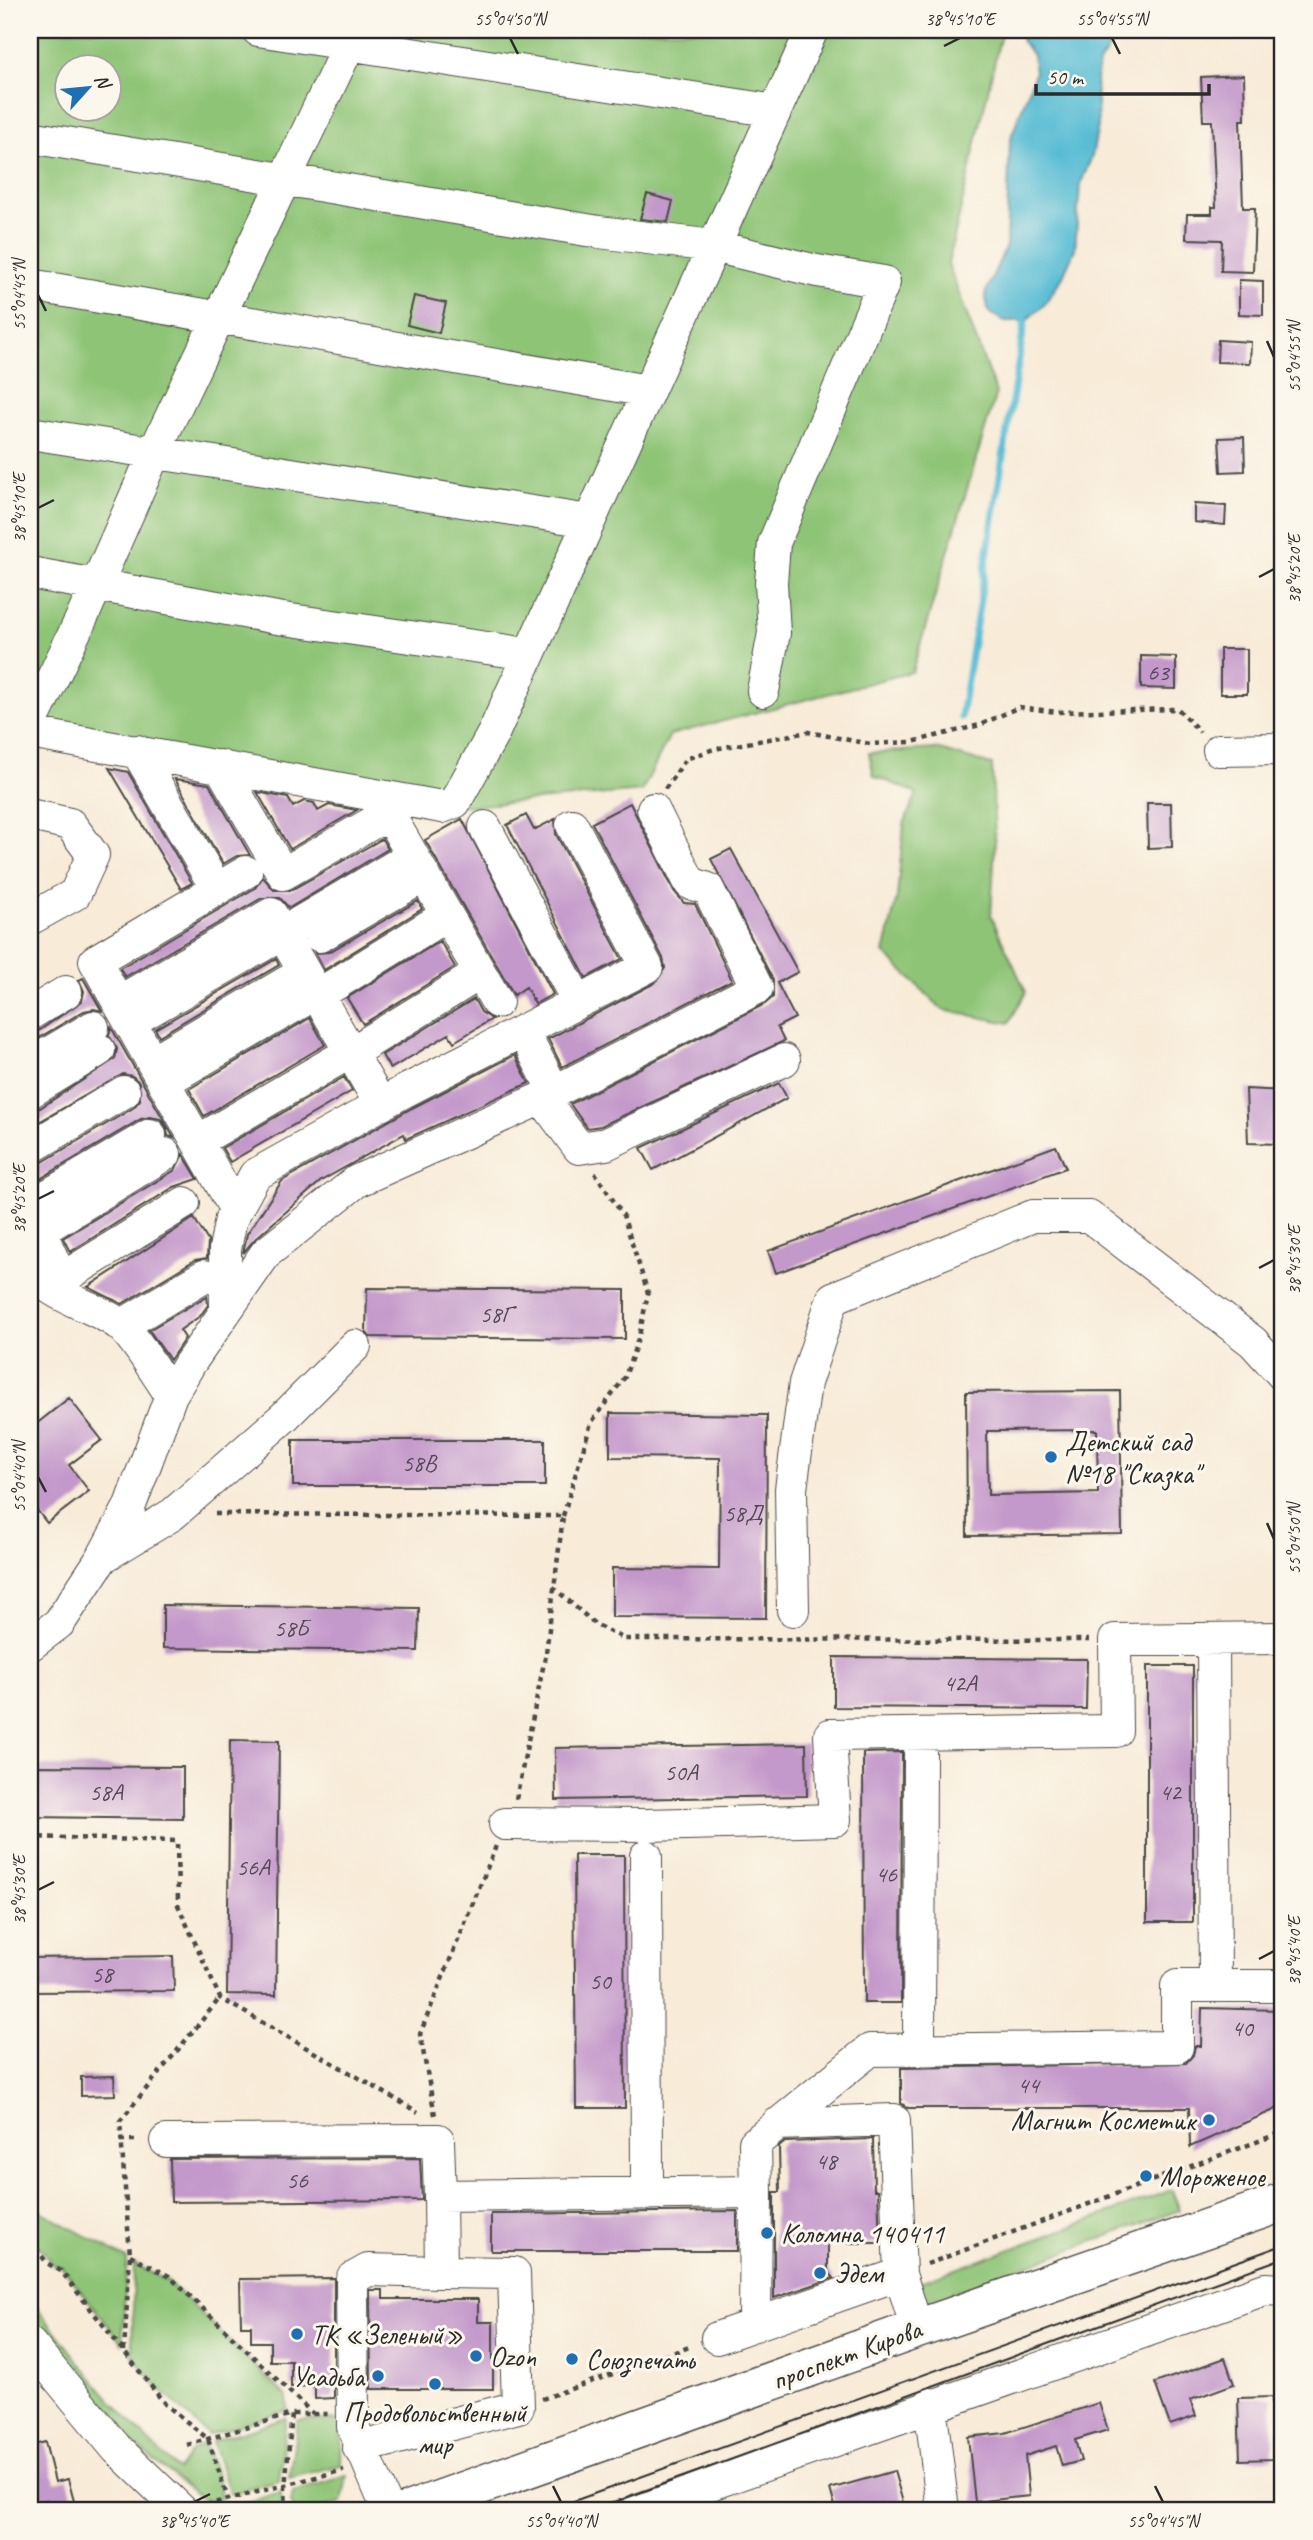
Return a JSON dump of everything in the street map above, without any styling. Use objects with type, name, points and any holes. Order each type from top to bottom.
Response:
[{"type":"main road","name":"проспект Кирова","points":[[411,2510],[917,2329],[1283,2202]]},
{"type":"street","points":[[258,30],[353,37],[775,111]]},
{"type":"street","points":[[31,724],[137,751],[418,803],[442,807],[455,802],[493,734],[812,30]]},
{"type":"street","points":[[31,724],[154,454],[353,37]]},
{"type":"street","points":[[30,137],[599,232],[713,246],[817,271],[884,282],[774,543],[771,583],[774,633],[763,691]]},
{"type":"street","points":[[30,285],[648,391]]},
{"type":"street","points":[[30,433],[589,521]]},
{"type":"street","points":[[30,573],[97,583],[277,618],[529,654]]},
{"type":"street","points":[[31,724],[440,791],[462,790]]},
{"type":"street","points":[[1219,750],[1283,749]]},
{"type":"street","points":[[137,751],[208,874]]},
{"type":"street","points":[[219,766],[283,874],[381,818],[395,825],[413,869],[446,928],[497,1002]]},
{"type":"street","points":[[418,803],[416,831],[528,1028],[548,1094],[579,1148],[606,1144],[784,1060]]},
{"type":"street","points":[[30,1646],[59,1623],[102,1558],[129,1508],[172,1395],[266,1253],[357,1181],[548,1094],[757,988],[708,889],[690,883],[653,809]]},
{"type":"street","points":[[30,815],[70,824],[93,855],[75,894],[30,919]]},
{"type":"street","points":[[226,1311],[225,1249],[236,1210],[255,1175],[381,1105],[647,967],[572,825]]},
{"type":"street","points":[[485,827],[578,1002]]},
{"type":"street","points":[[320,936],[413,869]]},
{"type":"street","points":[[132,1007],[413,869]]},
{"type":"street","points":[[236,1210],[200,1127],[132,1007],[95,961],[246,872]]},
{"type":"street","points":[[165,1068],[308,990],[446,928]]},
{"type":"street","points":[[353,997],[446,928]]},
{"type":"street","points":[[274,938],[342,1049],[381,1105]]},
{"type":"street","points":[[200,1127],[469,980]]},
{"type":"street","points":[[30,1014],[66,992]]},
{"type":"street","points":[[30,1064],[96,1038],[30,1093]]},
{"type":"street","points":[[30,1148],[124,1092]]},
{"type":"street","points":[[30,1206],[157,1144],[48,1226],[43,1237],[47,1277]]},
{"type":"street","points":[[47,1277],[184,1203]]},
{"type":"street","points":[[793,1610],[791,1489],[806,1383],[833,1298],[1032,1216],[1089,1216],[1254,1342],[1283,1375]]},
{"type":"street","points":[[121,1326],[204,1276]]},
{"type":"street","points":[[47,1277],[121,1326],[172,1395]]},
{"type":"street","points":[[102,1558],[173,1514],[284,1418],[355,1346]]},
{"type":"street","points":[[505,1824],[647,1825],[835,1820],[830,1735],[1116,1731],[1115,1640],[1283,1638]]},
{"type":"street","points":[[1213,1639],[1215,1986]]},
{"type":"street","points":[[919,1753],[919,2050]]},
{"type":"street","points":[[646,1856],[647,2194]]},
{"type":"street","points":[[755,2325],[755,2143],[870,2050],[1177,2047],[1177,1986],[1283,1986]]},
{"type":"street","points":[[777,2124],[894,2120],[900,2274],[917,2329]]},
{"type":"street","points":[[166,2140],[438,2140],[441,2272]]},
{"type":"street","points":[[440,2196],[756,2192]]},
{"type":"street","points":[[359,2448],[518,2407],[514,2273],[368,2270],[352,2279],[353,2414],[359,2448],[388,2510]]},
{"type":"street","points":[[717,2338],[900,2274]]},
{"type":"street","points":[[637,2510],[930,2404],[1265,2289],[1283,2290]]},
{"type":"street","points":[[30,2344],[117,2449],[181,2510]]},
{"type":"street","points":[[930,2404],[943,2510]]},
{"type":"path","points":[[653,809],[686,759],[714,749],[808,732],[870,744],[912,742],[980,725],[1019,707],[1057,712],[1178,709],[1219,750]]},
{"type":"path","points":[[30,1837],[177,1841],[178,1905],[220,1998],[437,2123],[420,2034],[518,1793],[546,1653],[563,1516],[592,1423],[625,1377],[639,1336],[648,1293],[623,1215],[579,1148]]},
{"type":"path","points":[[173,1514],[563,1516]]},
{"type":"path","points":[[553,1587],[596,1625],[625,1639],[1115,1640]]},
{"type":"path","points":[[124,2351],[130,2255],[120,2121],[220,1998]]},
{"type":"path","points":[[900,2274],[1283,2132]]},
{"type":"path","points":[[30,2240],[47,2263],[61,2272],[165,2404],[208,2439],[228,2499],[346,2470],[359,2448]]},
{"type":"path","points":[[130,2255],[169,2276],[313,2414]]},
{"type":"path","points":[[518,2407],[717,2338]]},
{"type":"path","points":[[286,2510],[285,2487],[292,2414]]},
{"type":"path","points":[[187,2445],[292,2414],[353,2414]]},
{"type":"green space","points":[[30,30],[1002,30],[948,264],[996,393],[912,672],[670,735],[642,791],[470,806],[30,728]]},
{"type":"green space","points":[[936,749],[992,765],[995,843],[991,916],[1026,992],[1009,1023],[943,1010],[884,953],[897,897],[904,824],[917,793],[874,776],[869,753]]},
{"type":"green space","points":[[1172,2190],[1180,2210],[923,2303],[917,2283]]},
{"type":"green space","points":[[30,2205],[127,2259],[122,2343],[62,2267],[53,2265],[30,2234]]},
{"type":"green space","points":[[134,2264],[167,2281],[287,2397],[288,2410],[208,2435],[154,2383],[132,2355]]},
{"type":"green space","points":[[31,2299],[101,2388],[178,2470],[192,2450],[204,2444],[218,2479],[220,2499],[210,2501],[198,2496],[131,2442],[30,2322]]},
{"type":"green space","points":[[286,2418],[279,2481],[230,2494],[212,2441]]},
{"type":"green space","points":[[298,2420],[342,2420],[341,2465],[289,2478]]},
{"type":"green space","points":[[347,2476],[342,2502],[313,2510],[294,2510],[291,2502],[293,2492]]},
{"type":"green space","points":[[281,2492],[282,2510],[233,2510],[231,2507]]},
{"type":"water","points":[[1024,30],[1121,30],[1099,63],[1096,79],[1098,126],[1092,156],[1080,185],[1075,249],[1061,280],[1043,306],[1025,321],[1004,321],[989,312],[985,294],[1006,246],[1010,140],[1035,73],[1033,55],[1021,40]]},
{"type":"building","points":[[1244,75],[1245,120],[1240,120],[1243,208],[1255,208],[1253,272],[1221,271],[1222,240],[1186,239],[1187,214],[1212,214],[1212,207],[1216,207],[1212,121],[1203,121],[1201,77]]},
{"type":"building","points":[[647,194],[673,201],[668,222],[640,219]]},
{"type":"building","points":[[1239,280],[1263,281],[1263,315],[1239,314]]},
{"type":"building","points":[[414,296],[446,303],[439,333],[407,325]]},
{"type":"building","points":[[1218,340],[1251,342],[1250,363],[1217,362]]},
{"type":"building","points":[[1244,437],[1245,471],[1221,472],[1219,438]]},
{"type":"building","points":[[1194,504],[1226,506],[1225,525],[1194,522]]},
{"type":"building","points":[[1220,649],[1247,649],[1247,694],[1220,694]]},
{"type":"building","points":[[1141,656],[1176,657],[1176,689],[1141,688]]},
{"type":"building","points":[[109,768],[128,772],[192,883],[181,889]]},
{"type":"building","points":[[175,779],[209,784],[250,855],[237,856],[223,864]]},
{"type":"building","points":[[257,792],[288,798],[293,807],[304,801],[314,803],[318,811],[329,805],[357,810],[290,849]]},
{"type":"building","points":[[630,803],[674,891],[684,903],[695,904],[732,980],[562,1067],[548,1039],[655,983],[665,968],[663,958],[592,823]]},
{"type":"building","points":[[1147,803],[1171,803],[1172,847],[1148,848]]},
{"type":"building","points":[[526,815],[534,830],[555,819],[556,834],[622,959],[586,978],[507,825]]},
{"type":"building","points":[[462,819],[553,994],[535,1004],[526,987],[514,995],[425,840]]},
{"type":"building","points":[[382,839],[388,849],[289,908],[280,898],[262,898],[125,977],[120,968],[255,888],[263,877],[274,890],[291,890]]},
{"type":"building","points":[[731,849],[798,972],[777,983],[795,1018],[777,1027],[784,1041],[601,1126],[587,1128],[570,1104],[765,1004],[773,997],[773,980],[711,859]]},
{"type":"building","points":[[418,901],[422,909],[324,970],[315,953],[329,952]]},
{"type":"building","points":[[440,941],[455,967],[363,1024],[347,998]]},
{"type":"building","points":[[276,959],[279,965],[159,1036],[155,1029]]},
{"type":"building","points":[[83,978],[102,1011],[84,1011],[30,1043],[30,1032],[40,1030],[82,1001],[84,991],[79,980]]},
{"type":"building","points":[[474,999],[481,1012],[492,1019],[454,1042],[449,1034],[390,1069],[382,1055]]},
{"type":"building","points":[[310,1018],[325,1045],[204,1116],[189,1089]]},
{"type":"building","points":[[111,1027],[174,1138],[168,1136],[166,1126],[160,1119],[141,1119],[33,1183],[30,1166],[39,1164],[133,1108],[140,1100],[139,1082],[132,1076],[123,1074],[30,1127],[30,1110],[40,1108],[115,1059],[117,1049],[109,1035]]},
{"type":"building","points":[[515,1055],[529,1083],[406,1139],[404,1134],[321,1181],[255,1239],[243,1253],[247,1234],[282,1181],[412,1108]]},
{"type":"building","points":[[344,1077],[352,1091],[230,1162],[222,1148]]},
{"type":"building","points":[[779,1083],[787,1098],[653,1170],[641,1148]]},
{"type":"building","points":[[1246,1089],[1283,1091],[1283,1144],[1248,1143]]},
{"type":"building","points":[[1056,1146],[1066,1168],[776,1273],[768,1251]]},
{"type":"building","points":[[183,1154],[198,1179],[174,1187],[70,1252],[63,1238],[175,1170]]},
{"type":"building","points":[[194,1218],[208,1241],[207,1258],[195,1260],[122,1304],[88,1287]]},
{"type":"building","points":[[367,1288],[625,1290],[625,1339],[370,1337],[366,1332]]},
{"type":"building","points":[[207,1296],[208,1305],[200,1316],[180,1330],[185,1338],[170,1360],[149,1330]]},
{"type":"building","points":[[1120,1391],[1122,1534],[967,1536],[966,1392]],"holes":[[[1097,1430],[1098,1493],[988,1495],[987,1431]]]},
{"type":"building","points":[[69,1398],[102,1440],[69,1465],[89,1491],[47,1523],[30,1501],[30,1429]]},
{"type":"building","points":[[610,1413],[767,1415],[766,1618],[612,1617],[612,1568],[719,1569],[720,1458],[610,1457]]},
{"type":"building","points":[[293,1440],[545,1440],[545,1486],[293,1486]]},
{"type":"building","points":[[163,1605],[419,1608],[418,1651],[163,1648]]},
{"type":"building","points":[[834,1657],[1087,1659],[1086,1709],[834,1707]]},
{"type":"building","points":[[1147,1666],[1193,1666],[1193,1922],[1147,1922]]},
{"type":"building","points":[[230,1740],[279,1741],[276,1995],[227,1994]]},
{"type":"building","points":[[806,1744],[807,1796],[556,1800],[555,1748]]},
{"type":"building","points":[[902,1752],[901,2003],[864,2003],[863,1753]]},
{"type":"building","points":[[30,1766],[183,1767],[183,1819],[30,1817]]},
{"type":"building","points":[[574,1855],[624,1855],[625,2108],[576,2108]]},
{"type":"building","points":[[173,1956],[174,1991],[30,1992],[30,1958]]},
{"type":"building","points":[[1202,2008],[1283,2010],[1283,2106],[1190,2147],[1189,2108],[908,2108],[901,2103],[901,2068],[1186,2063],[1193,2055],[1195,2046],[1201,2046]]},
{"type":"building","points":[[114,2076],[115,2095],[81,2096],[81,2077]]},
{"type":"building","points":[[873,2139],[874,2190],[878,2190],[880,2243],[828,2243],[828,2271],[834,2278],[774,2298],[774,2192],[780,2192],[779,2147],[785,2142]]},
{"type":"building","points":[[420,2158],[422,2200],[171,2202],[170,2159]]},
{"type":"building","points":[[737,2211],[737,2251],[491,2251],[491,2214]]},
{"type":"building","name":"ТК «Зеленый»","points":[[334,2278],[334,2398],[315,2399],[315,2386],[291,2387],[291,2361],[270,2361],[270,2342],[251,2342],[251,2326],[241,2326],[240,2279]]},
{"type":"building","points":[[370,2290],[383,2290],[383,2299],[478,2299],[478,2322],[493,2322],[493,2389],[371,2389]]},
{"type":"building","points":[[1225,2358],[1234,2384],[1190,2400],[1196,2416],[1170,2425],[1155,2383]]},
{"type":"building","points":[[1272,2397],[1273,2459],[1240,2460],[1238,2398]]},
{"type":"building","points":[[1099,2403],[1108,2430],[1075,2440],[1081,2461],[1062,2466],[1056,2446],[1025,2456],[1029,2496],[975,2502],[968,2437],[1005,2433]]},
{"type":"building","points":[[45,2442],[55,2482],[68,2479],[75,2505],[50,2510],[47,2500],[30,2504],[30,2446]]},
{"type":"building","points":[[894,2471],[904,2506],[886,2510],[836,2510],[830,2489]]},
{"type":"waterway","points":[[961,717],[1025,321]]},
{"type":"tram line","points":[[549,2510],[1283,2245]]},
{"type":"tram line","points":[[593,2510],[1283,2258]]},
{"type":"place","name":"Детский сад №18 \"Сказка\"","points":[[1051,1457]]},
{"type":"place","name":"Магнит Косметик","points":[[1209,2120]]},
{"type":"place","name":"Мороженое","points":[[1146,2176]]},
{"type":"place","name":"Коломна 140411","points":[[767,2233]]},
{"type":"place","name":"Эдем","points":[[820,2273]]},
{"type":"place","name":"ТК «Зеленый»","points":[[297,2334]]},
{"type":"place","name":"Ozon","points":[[476,2356]]},
{"type":"place","name":"Союзпечать","points":[[572,2359]]},
{"type":"place","name":"Усадьба","points":[[378,2376]]},
{"type":"place","name":"Продовольственный мир","points":[[435,2384]]}]
